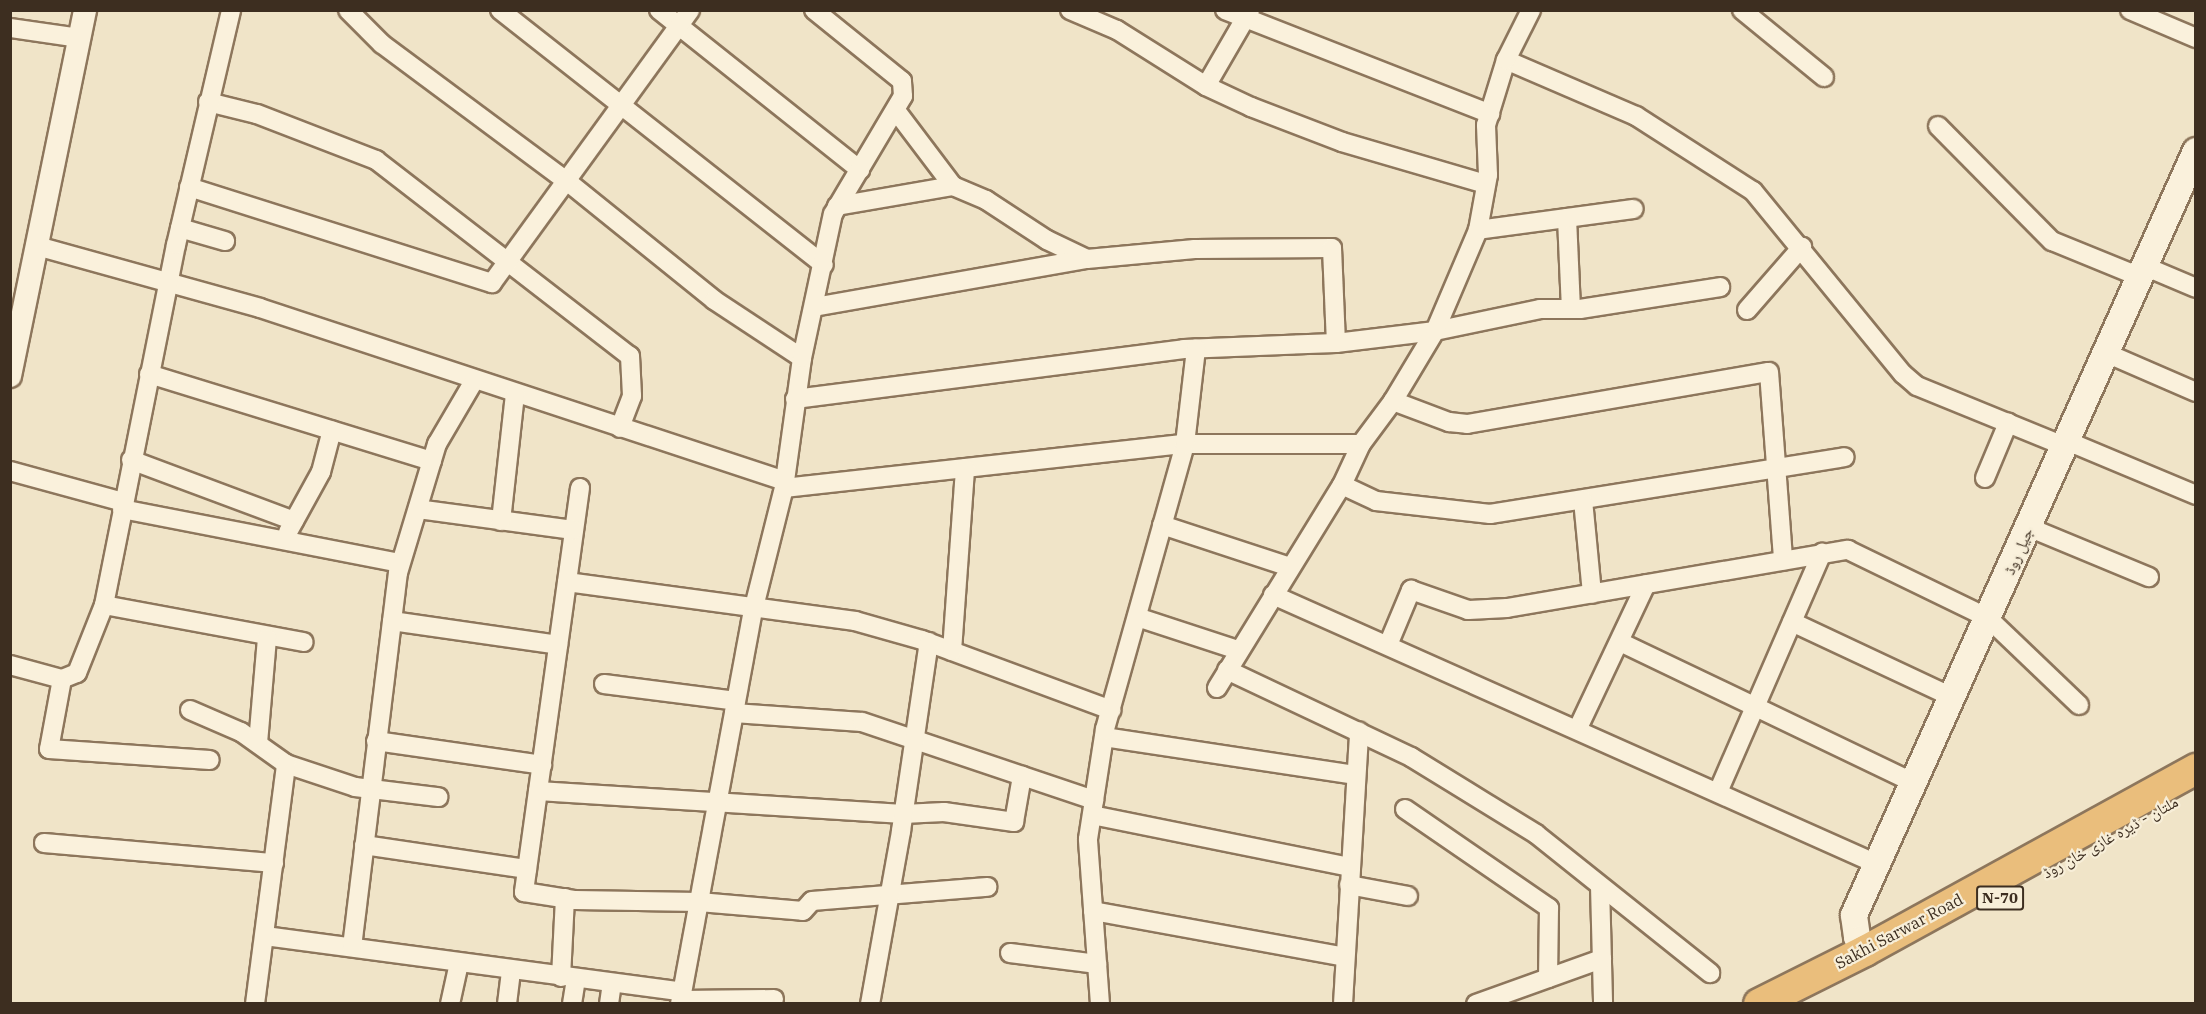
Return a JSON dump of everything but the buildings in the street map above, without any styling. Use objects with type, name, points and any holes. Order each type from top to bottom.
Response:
[{"type":"highway","name":"Sakhi Sarwar Road","points":[[1759,1004],[2139,811],[2196,769]]},
{"type":"highway","name":"ملتان - ڈیرہ غازی خان روڈ","points":[[1803,1004],[2139,811],[2196,790]]},
{"type":"main road","name":"جیل روڈ","points":[[1865,951],[1857,937],[1854,915],[2142,272],[2188,186],[2196,151]]},
{"type":"street","points":[[12,362],[85,10]]},
{"type":"street","points":[[10,665],[62,678],[77,673],[104,605],[168,281],[231,10]]},
{"type":"street","points":[[348,10],[382,44],[568,182],[714,300],[802,358]]},
{"type":"street","points":[[500,10],[824,265]]},
{"type":"street","points":[[659,10],[860,170]]},
{"type":"street","points":[[189,187],[492,283],[505,261],[568,182],[621,104],[690,10]]},
{"type":"street","points":[[681,998],[754,605],[784,485],[802,358],[837,206],[897,112],[903,96],[902,81],[814,10]]},
{"type":"street","points":[[1070,10],[1117,30],[1206,86],[1342,142],[1486,184]]},
{"type":"street","points":[[1225,10],[1248,14],[1490,114]]},
{"type":"street","points":[[1742,10],[1824,77]]},
{"type":"street","points":[[2130,10],[2196,38]]},
{"type":"street","points":[[1217,688],[1238,650],[1342,484],[1361,444],[1393,401],[1435,331],[1478,230],[1486,184],[1490,114],[1506,60],[1527,11]]},
{"type":"street","points":[[1206,86],[1248,14]]},
{"type":"street","points":[[10,28],[79,38]]},
{"type":"street","points":[[1506,60],[1636,116],[1753,191],[1802,247],[1903,374],[1917,386],[2196,495]]},
{"type":"street","points":[[208,102],[257,114],[376,160],[630,356],[632,396],[620,428]]},
{"type":"street","points":[[897,112],[953,186],[986,200],[1047,240],[1087,259]]},
{"type":"street","points":[[1938,126],[2046,236],[2142,272],[2196,288]]},
{"type":"street","points":[[837,206],[953,186]]},
{"type":"street","points":[[1478,230],[1634,209]]},
{"type":"street","points":[[1567,218],[1571,309]]},
{"type":"street","points":[[180,228],[225,241]]},
{"type":"street","points":[[37,246],[168,281],[379,346],[474,381],[620,428],[784,485],[1185,444],[1361,444]]},
{"type":"street","points":[[1747,310],[1802,247]]},
{"type":"street","points":[[814,307],[1087,259],[1195,249],[1332,248],[1336,343]]},
{"type":"street","points":[[795,399],[1196,349],[1336,343],[1435,331],[1540,309],[1571,309],[1720,287]]},
{"type":"street","points":[[1100,1004],[1088,839],[1104,737],[1185,444],[1196,349]]},
{"type":"street","points":[[2106,353],[2196,392]]},
{"type":"street","points":[[1393,401],[1449,422],[1467,424],[1770,372],[1783,560]]},
{"type":"street","points":[[149,374],[432,461]]},
{"type":"street","points":[[352,947],[400,563],[437,444],[474,381]]},
{"type":"street","points":[[501,521],[515,394]]},
{"type":"street","points":[[1985,478],[2008,423]]},
{"type":"street","points":[[284,542],[321,472],[332,430]]},
{"type":"street","points":[[1342,484],[1376,501],[1490,514],[1776,466],[1845,457]]},
{"type":"street","points":[[131,460],[294,521]]},
{"type":"street","points":[[952,651],[965,468]]},
{"type":"street","points":[[10,471],[122,505],[284,542],[400,563]]},
{"type":"street","points":[[580,488],[524,892],[565,898],[699,903],[803,912],[812,901],[987,887]]},
{"type":"street","points":[[1583,500],[1592,594]]},
{"type":"street","points":[[418,509],[574,530]]},
{"type":"street","points":[[1162,525],[1290,567]]},
{"type":"street","points":[[2028,527],[2149,577]]},
{"type":"street","points":[[1388,645],[1411,590],[1468,610],[1507,608],[1848,550],[1863,555],[1988,618],[2079,705]]},
{"type":"street","points":[[1718,792],[1822,553]]},
{"type":"street","points":[[567,582],[754,605],[855,621],[929,642],[1111,710]]},
{"type":"street","points":[[1578,728],[1646,584]]},
{"type":"street","points":[[1273,595],[1578,728],[1877,864]]},
{"type":"street","points":[[104,605],[267,638],[304,642]]},
{"type":"street","points":[[1137,617],[1238,650]]},
{"type":"street","points":[[392,621],[558,645]]},
{"type":"street","points":[[1792,622],[1952,698]]},
{"type":"street","points":[[258,743],[267,638]]},
{"type":"street","points":[[870,1004],[903,814],[929,642]]},
{"type":"street","points":[[1620,642],[1914,783]]},
{"type":"street","points":[[1227,670],[1411,757],[1536,834],[1710,973]]},
{"type":"street","points":[[62,678],[49,749],[210,760]]},
{"type":"street","points":[[604,684],[735,707],[862,722],[1022,776],[1093,808],[1350,876],[1408,896]]},
{"type":"street","points":[[190,710],[258,743],[286,764],[370,789],[438,796]]},
{"type":"street","points":[[1343,1004],[1359,731]]},
{"type":"street","points":[[1104,737],[1356,775]]},
{"type":"street","points":[[376,741],[542,765]]},
{"type":"street","points":[[255,1004],[286,764]]},
{"type":"street","points":[[538,791],[903,814],[944,812],[1014,822],[1022,776]]},
{"type":"street","points":[[1405,809],[1549,908],[1548,978]]},
{"type":"street","points":[[44,843],[274,862]]},
{"type":"street","points":[[364,845],[527,869]]},
{"type":"street","points":[[1600,886],[1603,1004]]},
{"type":"street","points":[[565,898],[572,1004]]},
{"type":"street","points":[[1093,910],[1345,957]]},
{"type":"street","points":[[265,936],[612,983],[681,998],[774,999]]},
{"type":"street","points":[[1010,952],[1097,964]]},
{"type":"street","points":[[1476,1004],[1602,959]]},
{"type":"street","points":[[450,1004],[459,963]]},
{"type":"street","points":[[507,1004],[512,971]]},
{"type":"street","points":[[609,1004],[612,983]]}]
